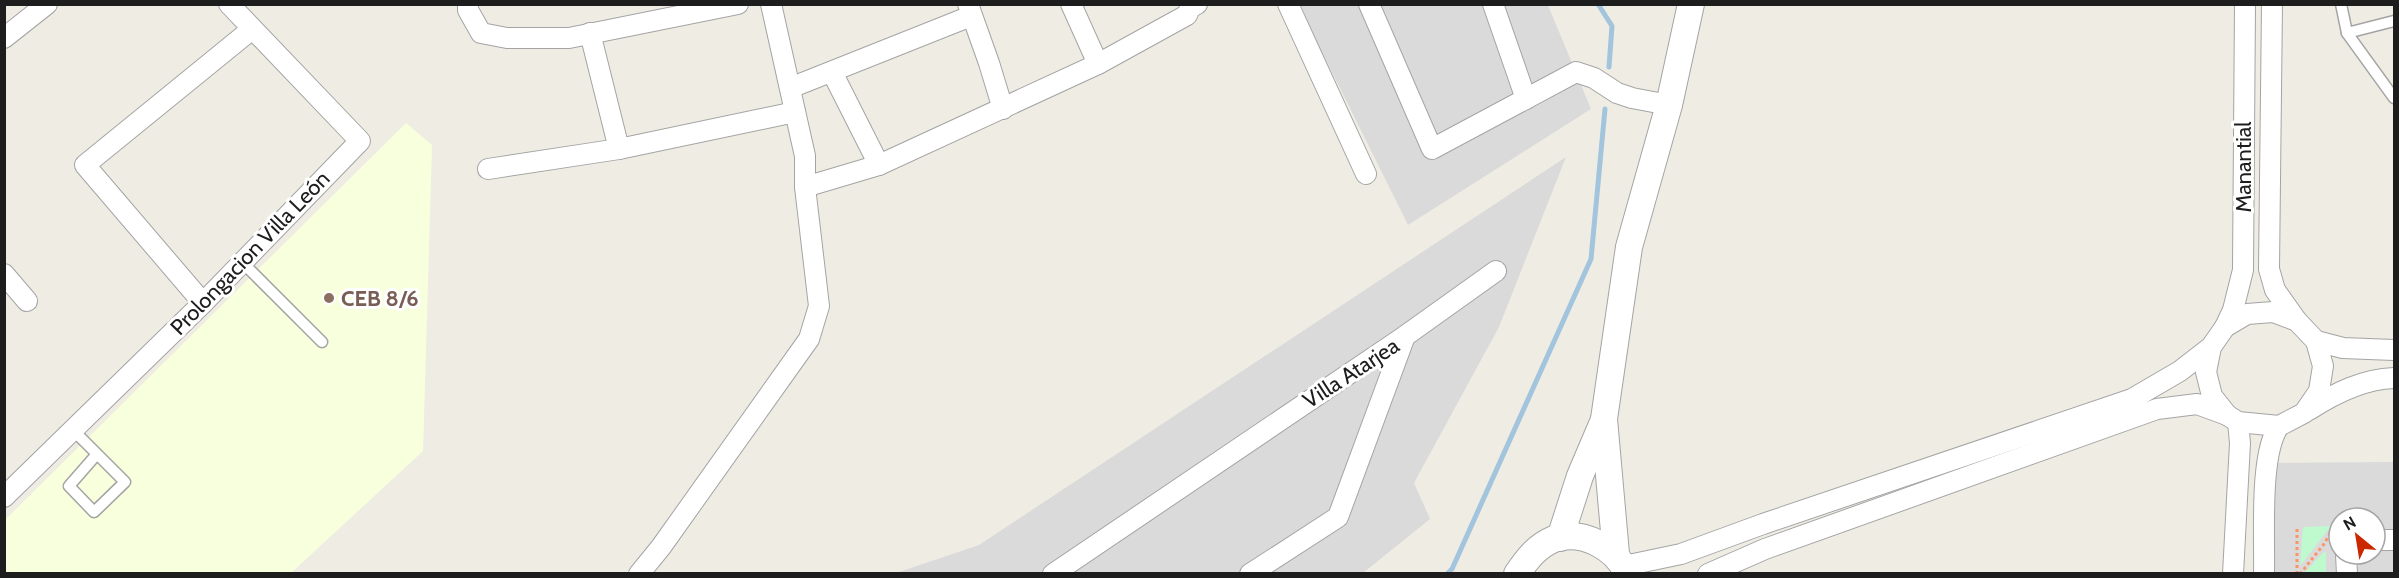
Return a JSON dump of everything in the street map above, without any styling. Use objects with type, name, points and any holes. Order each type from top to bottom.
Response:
[{"type":"street","points":[[4,38],[47,4]]},
{"type":"street","points":[[468,4],[468,10],[481,33],[507,38],[569,38],[738,4]]},
{"type":"street","points":[[639,573],[662,547],[809,339],[819,306],[805,187],[805,156],[771,4]]},
{"type":"street","points":[[1071,4],[1098,64]]},
{"type":"street","points":[[1288,4],[1366,174]]},
{"type":"street","points":[[1369,4],[1432,149],[1576,72],[1594,78],[1617,93],[1668,105]]},
{"type":"street","points":[[1493,4],[1526,99]]},
{"type":"street","points":[[1560,538],[1580,476],[1604,419],[1629,247],[1668,105],[1691,4]]},
{"type":"street","name":"Manantial","points":[[2225,327],[2240,288],[2243,270],[2245,4]]},
{"type":"street","points":[[2272,4],[2269,269],[2274,290],[2297,321],[2316,341],[2323,366],[2319,391],[2304,413]]},
{"type":"street","points":[[805,187],[879,165],[1003,109],[1098,64],[1187,15],[1192,6]]},
{"type":"street","name":"Prolongacion Villa León","points":[[4,497],[203,303],[360,141],[252,29],[239,8]]},
{"type":"street","points":[[790,88],[832,72],[970,10],[990,63],[1003,109]]},
{"type":"street","points":[[203,303],[85,165],[252,29]]},
{"type":"street","points":[[590,33],[619,149]]},
{"type":"street","points":[[832,72],[879,165]]},
{"type":"street","points":[[488,169],[619,149],[795,112]]},
{"type":"street","points":[[1405,336],[1496,271]]},
{"type":"street","points":[[4,274],[27,301]]},
{"type":"street","points":[[1517,573],[1528,558],[1542,546],[1560,538],[1578,538],[1596,542],[1622,564],[1681,554],[1703,547],[1786,516],[2132,399],[2180,371],[2211,347],[2225,327],[2247,314],[2273,312],[2297,321]]},
{"type":"street","name":"Villa Atarjea","points":[[1053,573],[1405,336]]},
{"type":"street","name":"Villa Atarjea","points":[[1250,573],[1338,517],[1405,336]]},
{"type":"street","points":[[2316,341],[2343,348],[2385,350]]},
{"type":"street","points":[[2211,347],[2206,372],[2212,396],[2233,418],[2240,444],[2233,573]]},
{"type":"street","points":[[2264,573],[2266,463],[2272,436],[2279,426],[2336,393],[2386,378]]},
{"type":"street","points":[[1708,573],[1765,549],[2157,409],[2197,404],[2233,418],[2279,426]]},
{"type":"street","points":[[1604,419],[1622,564]]},
{"type":"lane","points":[[2341,4],[2347,33],[2394,98]]},
{"type":"lane","points":[[2347,33],[2394,21]]},
{"type":"lane","points":[[242,262],[322,342]]},
{"type":"lane","points":[[73,430],[97,454],[125,483],[94,512],[69,486],[97,454]]},
{"type":"path","points":[[2297,527],[2298,573]]},
{"type":"path","points":[[2298,573],[2327,539]]},
{"type":"shaded area","points":[[1301,5],[1548,5],[1591,109],[1408,225],[1316,40]]},
{"type":"shaded area","name":"CEB 8/6","points":[[406,123],[432,145],[423,451],[291,573],[5,574],[5,520]]},
{"type":"shaded area","points":[[1566,157],[1499,327],[1414,483],[1430,519],[1363,573],[893,574],[979,545]]},
{"type":"shaded area","points":[[2394,462],[2394,573],[2255,574],[2266,463]]},
{"type":"green space","points":[[2327,526],[2327,531],[2300,566],[2303,527]]},
{"type":"green space","points":[[2326,552],[2326,573],[2304,573],[2323,553]]},
{"type":"waterway","points":[[1598,4],[1612,26],[1609,67]]},
{"type":"waterway","points":[[1447,574],[1452,569],[1591,259],[1605,109]]},
{"type":"place","name":"CEB 8/6","points":[[329,298]]}]
